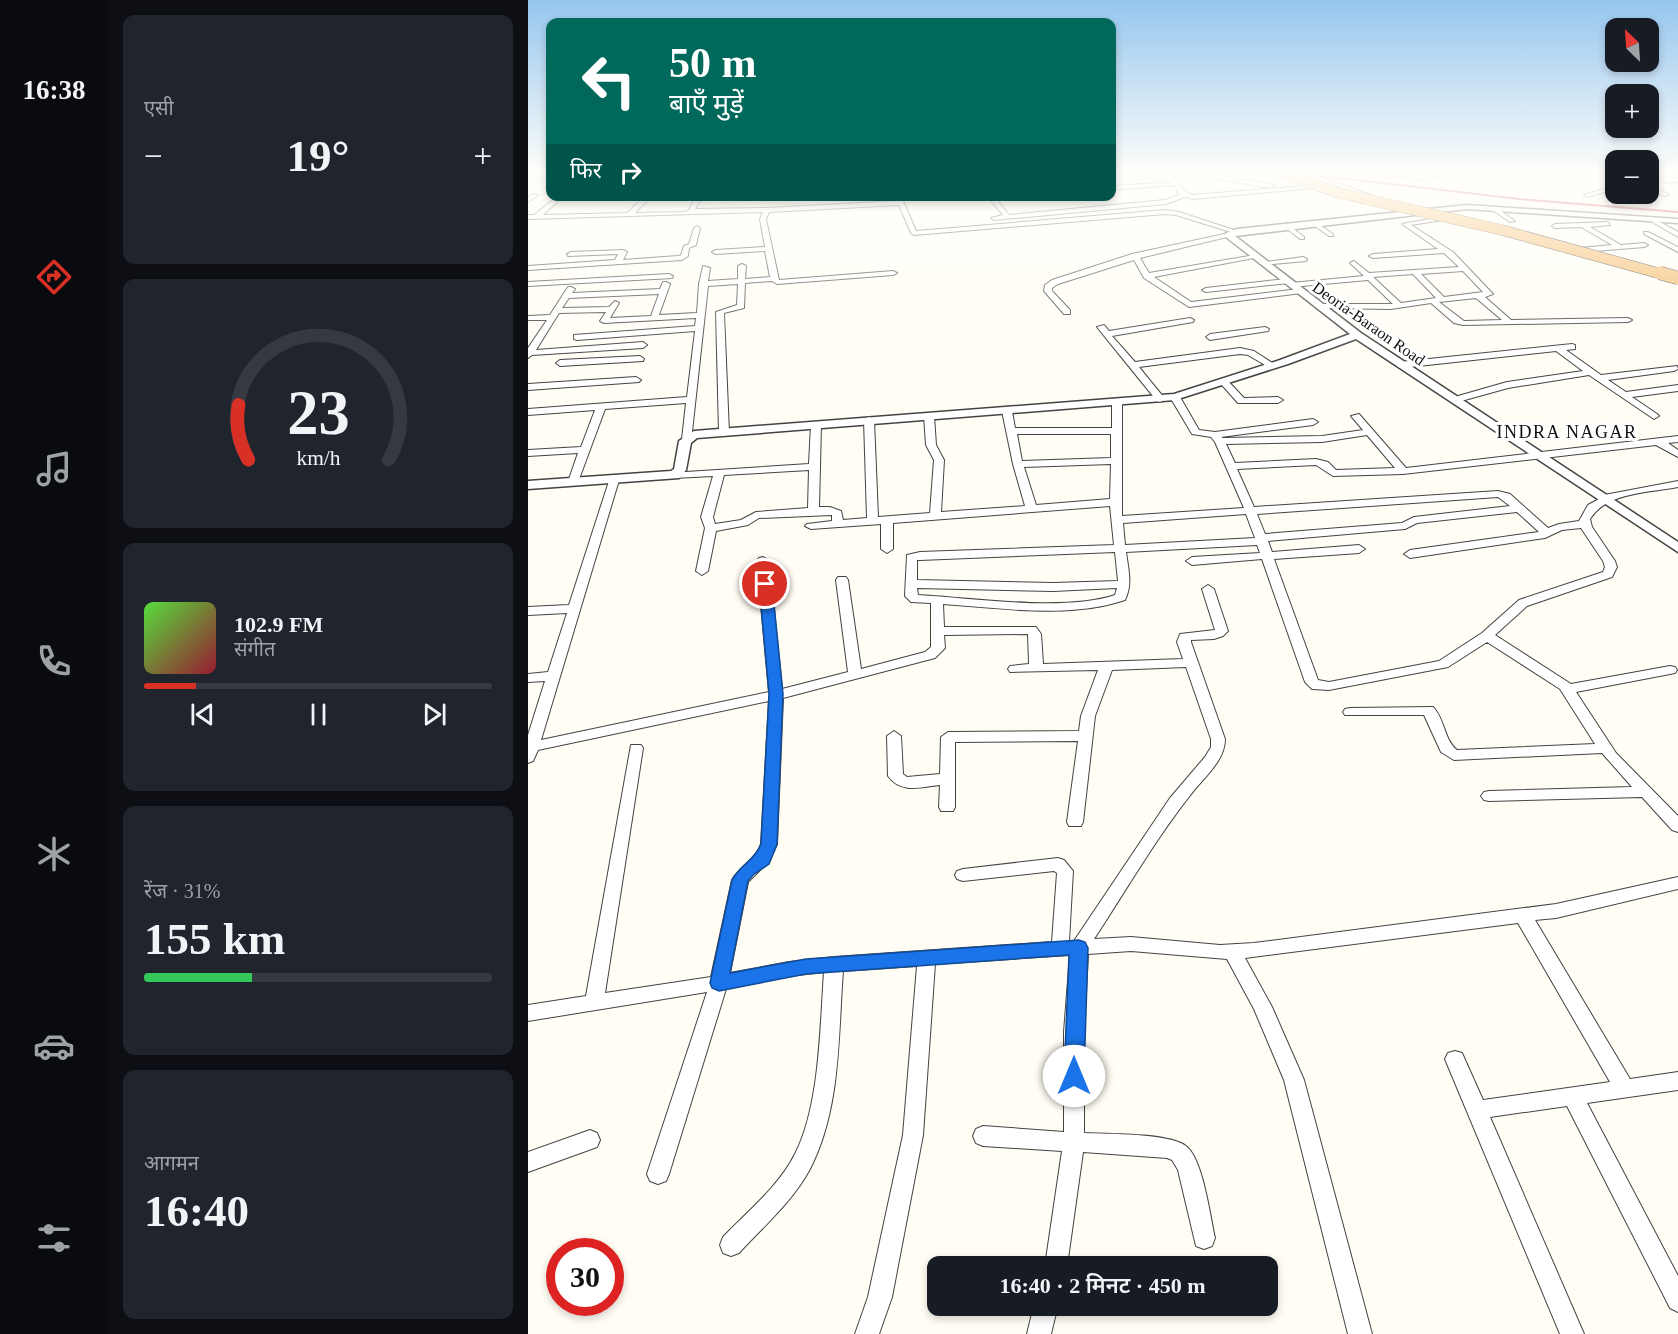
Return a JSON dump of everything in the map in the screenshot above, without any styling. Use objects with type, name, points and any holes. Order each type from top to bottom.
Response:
[{"type":"highway","points":[[1521,235],[1678,276]]},
{"type":"street","points":[[528,268],[674,258],[684,256],[686,248],[692,245],[695,235]]},
{"type":"street","points":[[766,235],[774,279]]},
{"type":"street","points":[[1067,312],[1048,291],[1050,285],[1135,256],[1227,235]]},
{"type":"street","name":"Deoria-Baraon Road","points":[[1234,235],[1259,260],[1292,286],[1400,365],[1678,548]]},
{"type":"street","points":[[1299,235],[1302,238]]},
{"type":"street","points":[[1318,306],[1400,306],[1490,294],[1445,251],[1422,235]]},
{"type":"street","points":[[1523,235],[1678,276]]},
{"type":"street","points":[[1526,235],[1678,276]]},
{"type":"street","points":[[1600,235],[1620,247]]},
{"type":"street","points":[[1651,235],[1678,250]]},
{"type":"street","points":[[1666,243],[1678,242]]},
{"type":"street","points":[[1583,250],[1644,245]]},
{"type":"street","points":[[716,252],[768,249]]},
{"type":"street","points":[[1373,256],[1445,251]]},
{"type":"street","points":[[571,254],[623,252],[618,262]]},
{"type":"street","points":[[1135,256],[1147,276],[1189,305],[1292,286],[1368,276],[1465,269]]},
{"type":"street","points":[[654,318],[674,258]]},
{"type":"street","points":[[1147,276],[1259,260],[1303,259]]},
{"type":"street","points":[[1354,263],[1400,306]]},
{"type":"street","points":[[724,432],[720,312],[740,308],[742,267]]},
{"type":"street","points":[[674,475],[680,470],[687,439],[706,268]]},
{"type":"street","points":[[1414,271],[1442,299]]},
{"type":"street","points":[[703,284],[774,279],[790,282],[893,273]]},
{"type":"street","points":[[528,284],[669,276]]},
{"type":"street","points":[[575,282],[528,353],[557,367],[585,372],[633,392],[691,400]]},
{"type":"street","points":[[1206,290],[1292,286]]},
{"type":"street","points":[[566,296],[663,291]]},
{"type":"street","points":[[1479,296],[1510,322]]},
{"type":"street","points":[[1432,300],[1457,321],[1463,323],[1628,320]]},
{"type":"street","points":[[528,318],[613,306],[604,321],[699,315]]},
{"type":"street","points":[[1197,326],[1226,352]]},
{"type":"street","points":[[1160,399],[1104,330],[1197,326],[1265,329]]},
{"type":"street","points":[[557,367],[579,333],[698,328]]},
{"type":"street","points":[[633,392],[645,332]]},
{"type":"street","points":[[687,439],[694,435],[724,432],[1174,397],[1273,366],[1357,334]]},
{"type":"street","points":[[528,387],[557,367],[643,345]]},
{"type":"street","points":[[1400,365],[1572,347]]},
{"type":"street","points":[[1558,349],[1654,416]]},
{"type":"street","points":[[1134,365],[1226,352],[1247,352],[1273,366]]},
{"type":"street","points":[[557,367],[585,372],[640,359]]},
{"type":"street","points":[[1454,400],[1507,385],[1674,368]]},
{"type":"street","points":[[1224,382],[1241,401],[1278,400]]},
{"type":"street","points":[[1624,395],[1678,388]]},
{"type":"street","points":[[528,412],[602,406],[633,392]]},
{"type":"street","points":[[1174,397],[1195,432],[1217,438],[1322,440],[1369,432]]},
{"type":"street","points":[[1117,403],[1115,502],[1116,520],[1120,549],[1124,584],[1121,597],[1101,604],[1028,604],[912,597],[910,561],[920,556],[1120,549],[1262,540],[1405,526],[1414,520],[1520,508]]},
{"type":"street","points":[[573,482],[602,406]]},
{"type":"street","points":[[1007,411],[1018,464],[1031,508]]},
{"type":"street","points":[[929,416],[931,445],[939,460],[935,516]]},
{"type":"street","points":[[1356,416],[1402,471]]},
{"type":"street","points":[[869,420],[873,521]]},
{"type":"street","points":[[1217,438],[1313,422]]},
{"type":"street","points":[[813,511],[816,425]]},
{"type":"street","points":[[1011,431],[1116,430]]},
{"type":"street","points":[[1217,438],[1250,510],[1312,682],[1317,686],[1329,686],[1443,664],[1487,636],[1523,603],[1608,574],[1611,567],[1610,561],[1584,524],[1586,514],[1604,499],[1678,484]]},
{"type":"street","points":[[1231,466],[1316,462],[1324,464],[1333,473],[1402,471],[1541,458],[1678,440]]},
{"type":"street","points":[[1659,442],[1678,454]]},
{"type":"street","points":[[528,453],[585,450]]},
{"type":"street","points":[[1018,464],[1115,460]]},
{"type":"street","points":[[528,485],[813,467]]},
{"type":"street","points":[[702,571],[711,528],[707,517],[719,473]]},
{"type":"street","points":[[614,480],[530,746],[776,694],[934,653],[938,648],[938,600]]},
{"type":"street","points":[[1116,520],[1498,494],[1506,496],[1548,534]]},
{"type":"street","points":[[811,526],[1115,502]]},
{"type":"street","points":[[711,528],[744,523],[756,515],[813,511],[835,511],[838,524]]},
{"type":"street","points":[[887,520],[887,549]]},
{"type":"street","points":[[1410,554],[1548,534],[1559,527],[1584,524]]},
{"type":"street","points":[[1192,561],[1359,549]]},
{"type":"street","points":[[658,1174],[719,983],[740,880],[747,870],[763,860],[767,852],[776,694],[763,561]]},
{"type":"street","points":[[842,580],[855,674]]},
{"type":"street","points":[[911,584],[981,586],[1124,584]]},
{"type":"street","points":[[1070,948],[1176,802],[1211,760],[1218,747],[1218,739],[1184,642],[1185,637],[1215,634],[1222,630],[1208,589]]},
{"type":"street","points":[[528,611],[572,609]]},
{"type":"street","points":[[938,631],[1031,630],[1035,634],[1036,668]]},
{"type":"street","points":[[1487,636],[1568,689],[1605,748],[1678,826]]},
{"type":"street","points":[[1015,669],[1193,663]]},
{"type":"street","points":[[1075,822],[1088,716],[1107,665]]},
{"type":"street","points":[[1568,689],[1670,670]]},
{"type":"street","points":[[528,678],[552,676]]},
{"type":"street","points":[[1350,712],[1428,710],[1432,714],[1446,749],[1454,755],[1605,748]]},
{"type":"street","points":[[894,736],[896,776],[899,780],[904,783],[947,779]]},
{"type":"street","points":[[947,807],[947,739],[951,736],[1084,736]]},
{"type":"street","points":[[594,1002],[636,748]]},
{"type":"street","points":[[1489,796],[1645,792]]},
{"type":"street","points":[[963,875],[1058,864],[1063,866],[1065,871],[1074,1032],[1074,1143],[1057,1256]]},
{"type":"street","points":[[528,1013],[719,983],[789,969],[834,964],[1131,944],[1232,951],[1254,950],[1556,911],[1678,883]]},
{"type":"street","points":[[1523,915],[1625,1089]]},
{"type":"street","points":[[1232,951],[1263,1007],[1294,1080],[1360,1334]]},
{"type":"street","points":[[867,1334],[880,1297],[913,1135],[927,957]]},
{"type":"street","points":[[731,1245],[790,1179],[803,1160],[812,1137],[820,1105],[834,964]]},
{"type":"street","points":[[1455,1059],[1572,1334]]},
{"type":"street","points":[[1477,1110],[1678,1081]]},
{"type":"street","points":[[1573,1097],[1678,1300]]},
{"type":"street","points":[[983,1136],[1168,1148],[1179,1154],[1188,1167],[1204,1238]]},
{"type":"street","points":[[528,1162],[590,1140]]},
{"type":"street","points":[[1039,1334],[1043,1316]]},
{"type":"district","name":"INDRA NAGAR","points":[[1567,432]]},
{"type":"route","points":[[765,584],[776,694],[769,844],[763,860],[747,870],[740,880],[719,983],[806,966],[1079,948],[1074,1076]]}]
